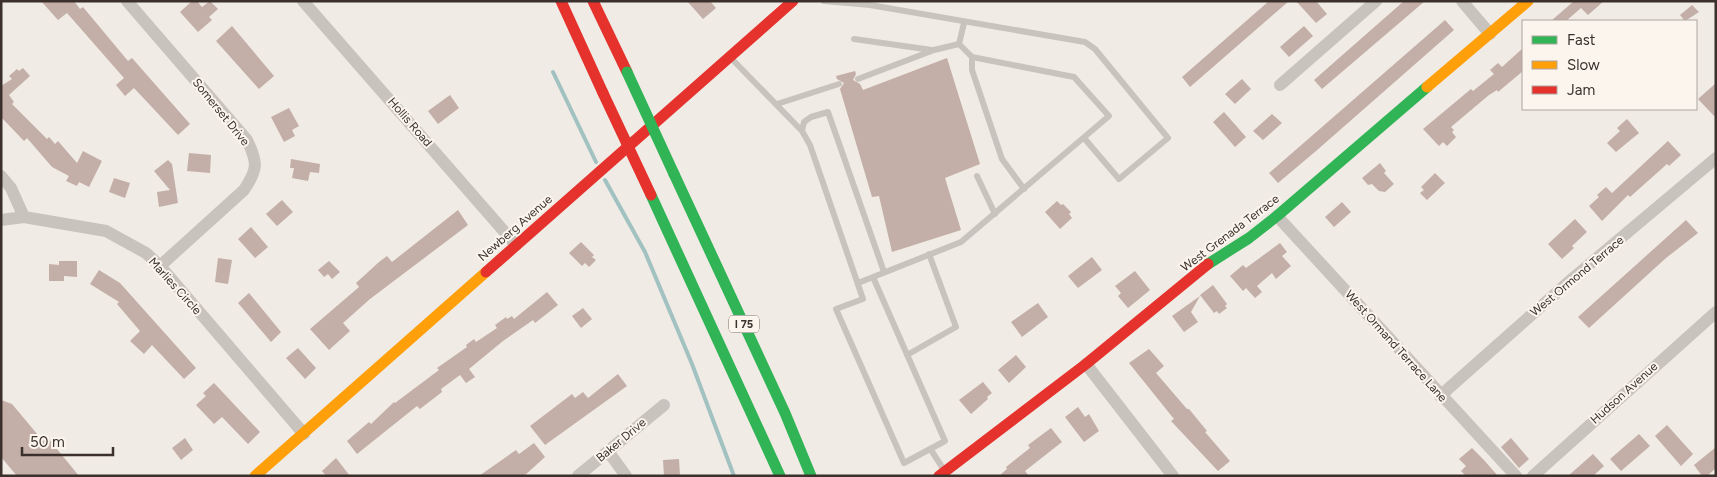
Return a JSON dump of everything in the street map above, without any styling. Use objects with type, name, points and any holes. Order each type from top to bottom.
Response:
[{"type":"main road","name":"I 75","points":[[561,1],[780,476]]},
{"type":"main road","name":"I 75","points":[[593,1],[785,413],[811,476]]},
{"type":"main road","name":"Newberg Avenue","points":[[255,476],[793,1]]},
{"type":"main road","name":"West Grenada Terrace","points":[[942,474],[1086,364],[1218,256],[1249,238],[1277,216],[1528,1]]},
{"type":"street","name":"Somerset Drive","points":[[127,1],[247,140],[255,156],[256,164],[254,174],[244,190],[160,266]]},
{"type":"street","name":"Hollis Road","points":[[303,1],[516,245]]},
{"type":"street","points":[[1280,85],[1376,1]]},
{"type":"street","points":[[1462,1],[1490,34]]},
{"type":"street","name":"West Ormond Terrace","points":[[1440,396],[1572,280],[1716,158]]},
{"type":"street","points":[[1,176],[11,188],[24,217]]},
{"type":"street","name":"West Ormand Terrace Lane","points":[[1277,216],[1440,396],[1516,476]]},
{"type":"street","name":"Marlies Circle","points":[[1,220],[24,217],[106,231],[146,253],[160,266],[304,434]]},
{"type":"street","name":"Hudson Avenue","points":[[1533,476],[1716,312]]},
{"type":"street","points":[[1086,364],[1173,476]]},
{"type":"street","name":"Baker Drive","points":[[578,476],[664,405]]},
{"type":"street","points":[[608,451],[626,476]]},
{"type":"lane","points":[[824,1],[870,5],[964,23],[1086,42],[1095,49],[1168,138],[1120,179],[1084,138]]},
{"type":"lane","points":[[959,44],[964,23]]},
{"type":"lane","points":[[854,39],[934,50]]},
{"type":"lane","points":[[858,79],[934,50],[959,44]]},
{"type":"lane","points":[[858,282],[961,242],[1109,116],[1074,77],[972,57],[959,44]]},
{"type":"lane","points":[[730,57],[802,131],[810,145],[858,282],[862,299],[836,309],[904,463],[945,441],[873,277]]},
{"type":"lane","points":[[972,57],[972,70],[1002,159],[1024,190]]},
{"type":"lane","points":[[777,104],[839,84]]},
{"type":"lane","points":[[802,131],[804,122],[811,117],[828,112],[884,272]]},
{"type":"lane","points":[[977,176],[995,214]]},
{"type":"lane","points":[[907,355],[956,327],[929,254]]},
{"type":"lane","points":[[931,450],[942,474]]},
{"type":"building","points":[[41,1],[74,1],[80,9],[83,7],[128,61],[132,58],[190,124],[178,135],[134,88],[125,96],[116,85],[124,78],[67,13],[58,20]]},
{"type":"building","points":[[192,1],[197,1],[202,7],[210,1],[218,9],[209,17],[212,20],[198,32],[180,12]]},
{"type":"building","points":[[687,1],[710,1],[716,8],[703,19]]},
{"type":"building","points":[[1269,1],[1289,1],[1190,87],[1182,77]]},
{"type":"building","points":[[1296,1],[1316,1],[1327,14],[1316,23]]},
{"type":"building","points":[[1404,1],[1425,1],[1322,89],[1314,80]]},
{"type":"building","points":[[1574,1],[1604,1],[1588,15],[1581,8],[1567,20],[1552,20]]},
{"type":"building","points":[[1692,5],[1699,12],[1687,20],[1680,15]]},
{"type":"building","points":[[1445,20],[1454,30],[1278,183],[1269,173]]},
{"type":"building","points":[[232,26],[274,76],[259,89],[216,41]]},
{"type":"building","points":[[1304,26],[1313,36],[1289,57],[1280,47]]},
{"type":"building","points":[[1522,49],[1522,72],[1498,92],[1497,90],[1489,95],[1451,127],[1456,137],[1447,146],[1443,142],[1439,146],[1423,129],[1471,89],[1473,91],[1494,74],[1490,70],[1498,63],[1502,67]]},
{"type":"building","points":[[947,58],[980,164],[945,178],[961,230],[892,252],[879,196],[872,197],[840,89],[844,83],[837,79],[836,76],[855,71],[856,74],[853,80],[860,84],[863,90]]},
{"type":"building","points":[[23,68],[30,76],[9,95],[14,102],[12,104],[47,139],[49,137],[55,144],[58,141],[77,163],[83,151],[102,161],[89,187],[79,182],[77,186],[66,181],[69,176],[52,167],[27,138],[24,141],[1,117],[1,86],[12,79],[9,76],[17,69],[19,71]]},
{"type":"building","points":[[1242,79],[1251,89],[1235,104],[1225,94]]},
{"type":"building","points":[[1716,83],[1716,118],[1698,99]]},
{"type":"building","points":[[450,95],[459,108],[438,124],[428,111]]},
{"type":"building","points":[[289,108],[299,126],[292,130],[295,136],[284,142],[271,117]]},
{"type":"building","points":[[1224,112],[1246,137],[1235,147],[1213,122]]},
{"type":"building","points":[[1272,114],[1282,123],[1263,140],[1253,131]]},
{"type":"building","points":[[1627,119],[1639,133],[1616,152],[1607,143],[1620,131],[1617,128]]},
{"type":"building","points":[[1668,141],[1681,155],[1669,166],[1667,164],[1630,197],[1628,195],[1602,221],[1589,206],[1599,197],[1597,195],[1606,187],[1612,193]]},
{"type":"building","points":[[189,153],[211,155],[210,173],[187,171]]},
{"type":"building","points":[[291,159],[320,164],[319,173],[310,172],[308,181],[292,178],[294,168],[290,168]]},
{"type":"building","points":[[168,160],[172,164],[178,203],[159,207],[157,192],[170,190],[154,171]]},
{"type":"building","points":[[1380,163],[1386,171],[1384,173],[1394,184],[1385,192],[1379,191],[1372,184],[1368,185],[1362,178]]},
{"type":"building","points":[[1435,173],[1445,183],[1427,200],[1420,193],[1424,190],[1421,187]]},
{"type":"building","points":[[114,178],[130,183],[125,198],[109,192]]},
{"type":"building","points":[[282,200],[293,212],[277,226],[266,214]]},
{"type":"building","points":[[1057,201],[1071,212],[1069,214],[1072,218],[1060,229],[1045,212]]},
{"type":"building","points":[[1342,202],[1351,212],[1334,227],[1325,217]]},
{"type":"building","points":[[458,210],[468,225],[370,299],[343,323],[350,331],[329,350],[310,329],[359,287],[356,283],[379,262],[387,256],[392,262]]},
{"type":"building","points":[[1575,219],[1587,232],[1562,259],[1548,244]]},
{"type":"building","points":[[1686,220],[1698,233],[1666,258],[1589,328],[1578,317]]},
{"type":"building","points":[[251,227],[268,247],[255,258],[238,239]]},
{"type":"building","points":[[581,242],[594,255],[592,257],[596,260],[589,267],[585,263],[582,266],[569,253]]},
{"type":"building","points":[[1280,243],[1287,252],[1282,256],[1291,266],[1276,279],[1272,273],[1257,286],[1262,292],[1255,298],[1246,288],[1243,291],[1230,276],[1243,265],[1246,268]]},
{"type":"building","points":[[1092,257],[1102,270],[1078,288],[1068,276]]},
{"type":"building","points":[[218,258],[232,260],[228,284],[215,282]]},
{"type":"building","points":[[59,261],[77,261],[77,277],[64,276],[64,281],[49,281],[49,264],[59,265]]},
{"type":"building","points":[[329,261],[340,272],[332,279],[328,274],[324,277],[318,270]]},
{"type":"building","points":[[99,270],[120,283],[196,368],[184,379],[152,345],[144,354],[130,341],[140,331],[117,304],[119,302],[90,284]]},
{"type":"building","points":[[1135,271],[1150,290],[1128,308],[1118,296],[1121,293],[1115,286]]},
{"type":"building","points":[[1213,285],[1227,304],[1225,306],[1227,308],[1219,314],[1217,311],[1214,313],[1200,295]]},
{"type":"building","points":[[547,292],[558,305],[535,323],[533,320],[503,341],[469,369],[475,377],[466,383],[460,375],[441,389],[442,392],[420,409],[417,406],[357,454],[347,441],[369,422],[371,424],[394,402],[439,370],[437,368],[467,347],[466,345],[474,339],[476,342],[497,328],[495,325],[506,317],[507,319],[512,316],[514,319]]},
{"type":"building","points":[[249,293],[281,332],[271,342],[238,303]]},
{"type":"building","points":[[1200,296],[1191,312],[1198,322],[1184,332],[1172,316]]},
{"type":"building","points":[[1038,303],[1048,317],[1022,337],[1011,322]]},
{"type":"building","points":[[583,308],[592,319],[581,328],[572,316]]},
{"type":"building","points":[[298,348],[316,368],[305,379],[286,358]]},
{"type":"building","points":[[1149,349],[1164,366],[1156,373],[1189,409],[1207,431],[1205,432],[1230,461],[1218,471],[1171,421],[1174,419],[1129,363]]},
{"type":"building","points":[[1016,355],[1026,367],[1009,383],[998,370]]},
{"type":"building","points":[[618,374],[627,386],[545,445],[530,426],[572,394],[575,398],[583,392],[588,398]]},
{"type":"building","points":[[983,382],[992,393],[971,414],[959,400]]},
{"type":"building","points":[[214,383],[260,432],[248,444],[222,417],[214,424],[196,405],[206,396],[203,393]]},
{"type":"building","points":[[1,400],[12,404],[43,441],[48,438],[79,476],[17,476],[1,457]]},
{"type":"building","points":[[1078,407],[1085,417],[1089,414],[1099,431],[1084,442],[1065,417]]},
{"type":"building","points":[[1667,425],[1693,454],[1681,466],[1655,436]]},
{"type":"building","points":[[1051,428],[1062,442],[1025,471],[1029,476],[999,476],[1007,469],[1006,467],[1030,448],[1028,445]]},
{"type":"building","points":[[1639,434],[1650,446],[1621,471],[1610,459]]},
{"type":"building","points":[[185,438],[193,450],[181,460],[172,448]]},
{"type":"building","points":[[1511,438],[1529,459],[1519,468],[1501,447]]},
{"type":"building","points":[[534,443],[545,457],[524,476],[479,476],[516,450],[519,454]]},
{"type":"building","points":[[1716,447],[1716,468],[1707,476],[1702,476],[1694,465]]},
{"type":"building","points":[[1472,448],[1498,476],[1466,476],[1461,471],[1466,466],[1459,459]]},
{"type":"building","points":[[1593,454],[1604,466],[1593,476],[1568,476]]},
{"type":"building","points":[[336,458],[350,476],[326,476],[322,471]]},
{"type":"building","points":[[679,459],[680,476],[664,476],[663,460]]},
{"type":"waterway","points":[[553,72],[596,162]]},
{"type":"waterway","points":[[605,180],[645,252],[692,364],[734,476]]},
{"type":"traffic: fast","points":[[627,72],[674,174]]},
{"type":"traffic: fast","points":[[1208,264],[1249,238],[1277,216],[1427,87]]},
{"type":"traffic: fast","points":[[674,174],[785,413],[811,476]]},
{"type":"traffic: fast","points":[[651,195],[780,476]]},
{"type":"traffic: slow","points":[[1427,87],[1528,1]]},
{"type":"traffic: slow","points":[[255,476],[486,272]]},
{"type":"traffic: jam","points":[[561,1],[603,93]]},
{"type":"traffic: jam","points":[[593,1],[627,72]]},
{"type":"traffic: jam","points":[[486,272],[793,1]]},
{"type":"traffic: jam","points":[[603,93],[651,195]]},
{"type":"traffic: jam","points":[[939,476],[1086,364],[1208,264]]}]
